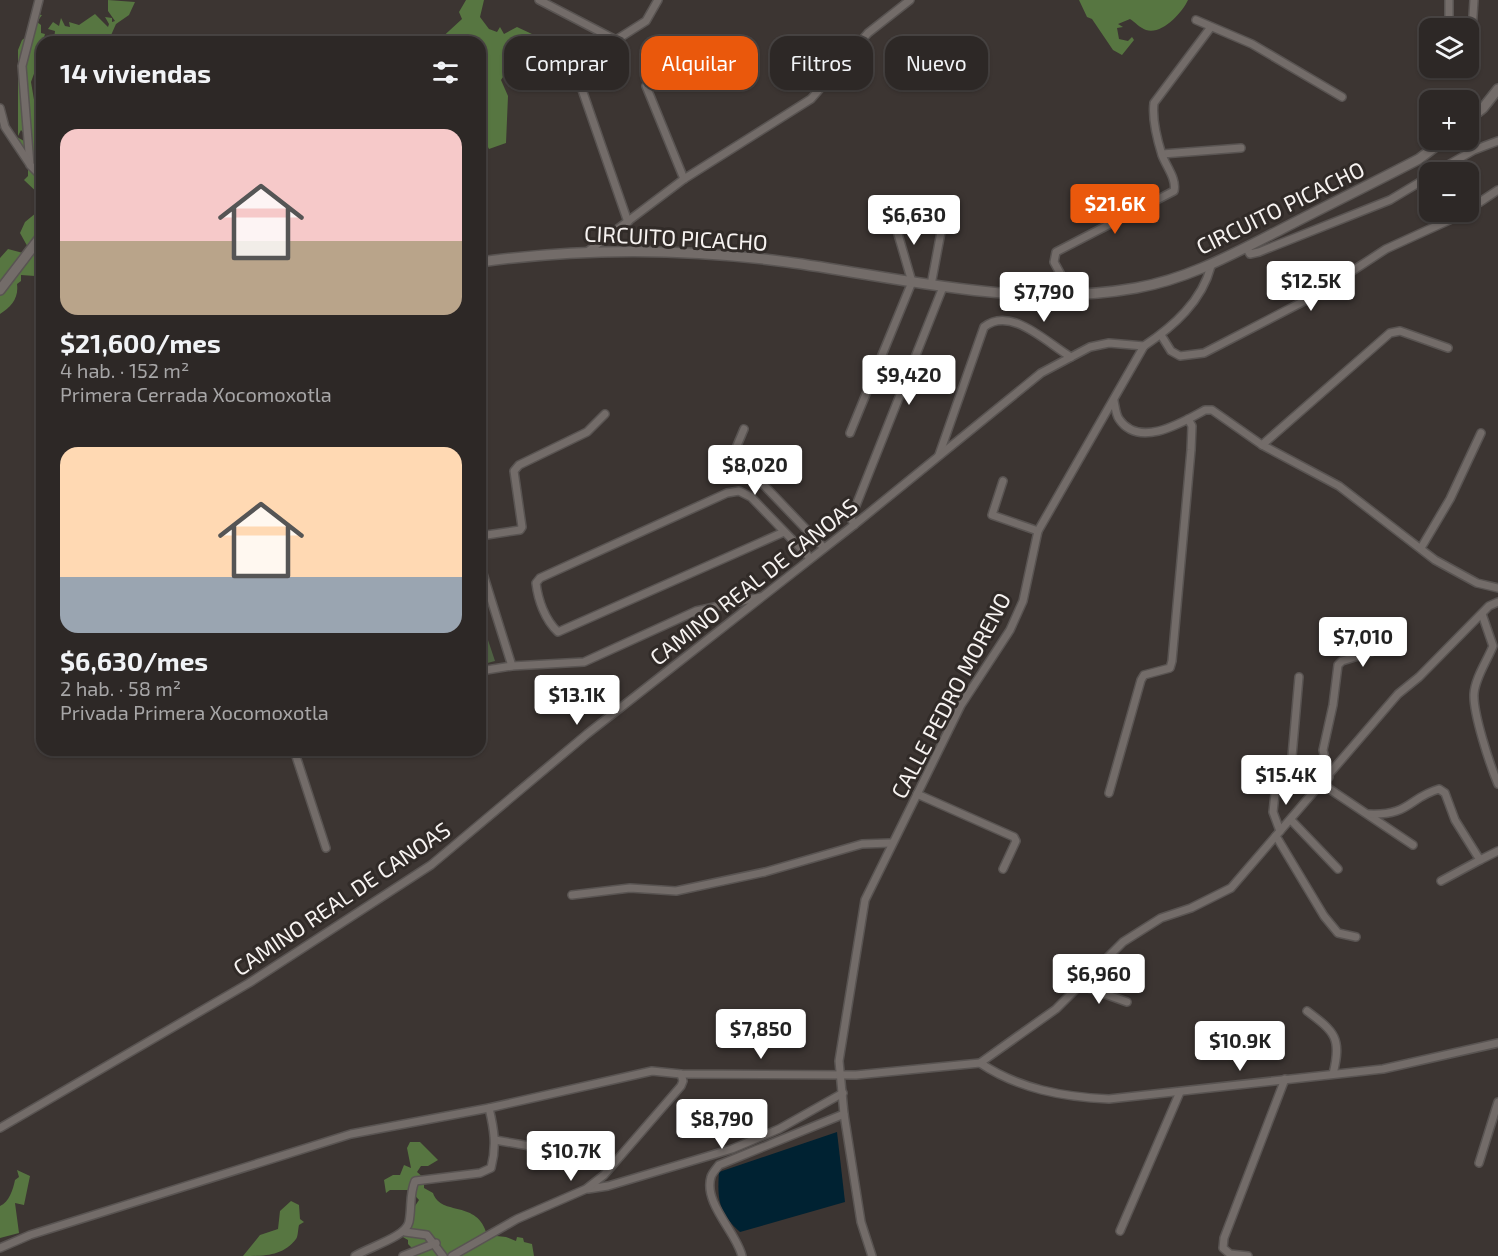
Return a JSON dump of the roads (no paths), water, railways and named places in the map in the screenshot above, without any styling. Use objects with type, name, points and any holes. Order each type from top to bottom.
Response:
[{"type":"main road","points":[[1479,111],[1498,89]]},
{"type":"main road","name":"CIRCUITO PICACHO","points":[[486,261],[587,252],[715,254],[996,295],[1072,295],[1136,288],[1211,266],[1419,159],[1431,150]]},
{"type":"main road","points":[[0,290],[36,243]]},
{"type":"street","points":[[30,165],[22,66],[39,0]]},
{"type":"street","points":[[539,0],[608,36]]},
{"type":"street","points":[[622,36],[646,21],[658,0]]},
{"type":"street","points":[[1449,0],[1449,18]]},
{"type":"street","points":[[1473,18],[1474,0]]},
{"type":"street","points":[[587,252],[684,179],[811,99],[868,33],[905,1]]},
{"type":"street","points":[[1196,20],[1252,44],[1342,97]]},
{"type":"street","points":[[1072,295],[1054,262],[1056,252],[1174,191],[1175,186],[1162,154],[1153,112],[1154,103],[1211,27]]},
{"type":"street","points":[[582,90],[628,222]]},
{"type":"street","points":[[647,90],[684,179]]},
{"type":"street","points":[[0,108],[5,127],[36,171]]},
{"type":"street","points":[[1453,162],[1474,150],[1498,141]]},
{"type":"street","points":[[1162,154],[1241,148]]},
{"type":"street","points":[[1246,248],[1250,254],[1259,252],[1390,200],[1419,183]]},
{"type":"street","points":[[1479,203],[1498,190]]},
{"type":"street","points":[[850,433],[912,282],[893,217]]},
{"type":"street","points":[[1161,335],[1171,351],[1180,356],[1204,353],[1314,296],[1386,249],[1444,222]]},
{"type":"street","points":[[931,285],[941,232]]},
{"type":"street","name":"CALLE PEDRO MORENO","points":[[872,1256],[861,1222],[844,1114],[839,1061],[865,900],[891,843],[961,705],[1010,630],[1023,601],[1038,531],[1144,346],[1161,335],[1197,299],[1207,282],[1211,266]]},
{"type":"street","points":[[854,525],[851,518],[942,287]]},
{"type":"street","points":[[939,455],[984,327],[991,322],[1003,321],[1034,331],[1071,357]]},
{"type":"street","points":[[1262,446],[1390,333],[1400,331],[1448,348]]},
{"type":"street","name":"CAMINO REAL DE CANOAS","points":[[0,1128],[249,983],[430,865],[587,734],[854,525],[1041,373],[1090,347],[1109,343],[1144,346]]},
{"type":"street","points":[[1113,401],[1119,419],[1136,430],[1156,432],[1205,410],[1212,410],[1262,446],[1339,486],[1435,560],[1468,578],[1498,588]]},
{"type":"street","points":[[486,535],[520,530],[522,527],[514,471],[519,465],[587,432],[605,414]]},
{"type":"street","points":[[1109,792],[1141,680],[1144,675],[1170,668],[1191,450],[1192,426],[1188,419]]},
{"type":"street","points":[[744,429],[736,448],[737,457],[824,548]]},
{"type":"street","points":[[1421,548],[1450,499],[1481,433]]},
{"type":"street","points":[[1003,481],[993,515],[1038,531]]},
{"type":"street","points":[[784,532],[558,632],[549,624],[537,591],[536,583],[540,578],[727,493],[739,491],[751,497],[810,558]]},
{"type":"street","points":[[486,583],[512,666]]},
{"type":"street","points":[[486,670],[512,666],[584,662],[696,611],[763,597]]},
{"type":"street","points":[[0,1248],[30,1235],[351,1134],[489,1108],[652,1071],[681,1074],[762,1072],[841,1076],[980,1063],[1037,1024],[1123,942],[1161,918],[1191,908],[1231,888],[1329,777],[1398,694],[1419,677],[1482,614],[1497,603]]},
{"type":"street","points":[[1482,614],[1493,646],[1477,682],[1475,700],[1490,766],[1498,784]]},
{"type":"street","points":[[1329,777],[1323,750],[1333,705],[1338,665],[1342,661],[1377,651]]},
{"type":"street","points":[[1299,677],[1290,779],[1276,785],[1273,812],[1278,833],[1324,916],[1338,933],[1346,937],[1356,937]]},
{"type":"street","points":[[296,756],[326,848]]},
{"type":"street","points":[[1322,784],[1413,845]]},
{"type":"street","points":[[1368,814],[1387,815],[1405,809],[1426,794],[1439,789],[1445,793],[1455,820],[1480,860]]},
{"type":"street","points":[[917,794],[1014,837],[1016,841],[1004,869]]},
{"type":"street","points":[[1291,820],[1338,869]]},
{"type":"street","points":[[572,895],[630,888],[676,891],[765,872],[862,844],[891,843]]},
{"type":"street","points":[[1441,881],[1498,851]]},
{"type":"street","points":[[1080,985],[1127,1002]]},
{"type":"street","points":[[1307,1011],[1333,1030],[1337,1046],[1334,1074]]},
{"type":"street","points":[[980,1063],[1011,1081],[1073,1098],[1109,1099],[1383,1069],[1498,1043]]},
{"type":"street","points":[[452,1256],[517,1219],[586,1189],[604,1175],[681,1086],[683,1077],[681,1074]]},
{"type":"street","points":[[1248,1256],[1230,1254],[1222,1248],[1224,1238],[1285,1079]]},
{"type":"street","points":[[1120,1231],[1180,1092]]},
{"type":"street","points":[[586,1189],[608,1186],[732,1149],[779,1129],[843,1093]]},
{"type":"street","points":[[1479,1163],[1498,1102]]},
{"type":"street","points":[[405,1232],[409,1223],[411,1190],[416,1181],[480,1173],[491,1168],[496,1151],[489,1108]]},
{"type":"street","points":[[742,1256],[739,1244],[722,1220],[711,1192],[711,1177],[719,1165],[844,1114]]},
{"type":"street","points":[[495,1140],[554,1150],[592,1142],[596,1144],[600,1155]]},
{"type":"street","points":[[356,1256],[405,1232],[428,1235],[436,1243],[443,1256]]},
{"type":"street","points":[[404,1256],[436,1243]]},
{"type":"water","points":[[837,1132],[845,1202],[740,1232],[733,1225],[724,1212],[719,1198],[719,1172]]}]
